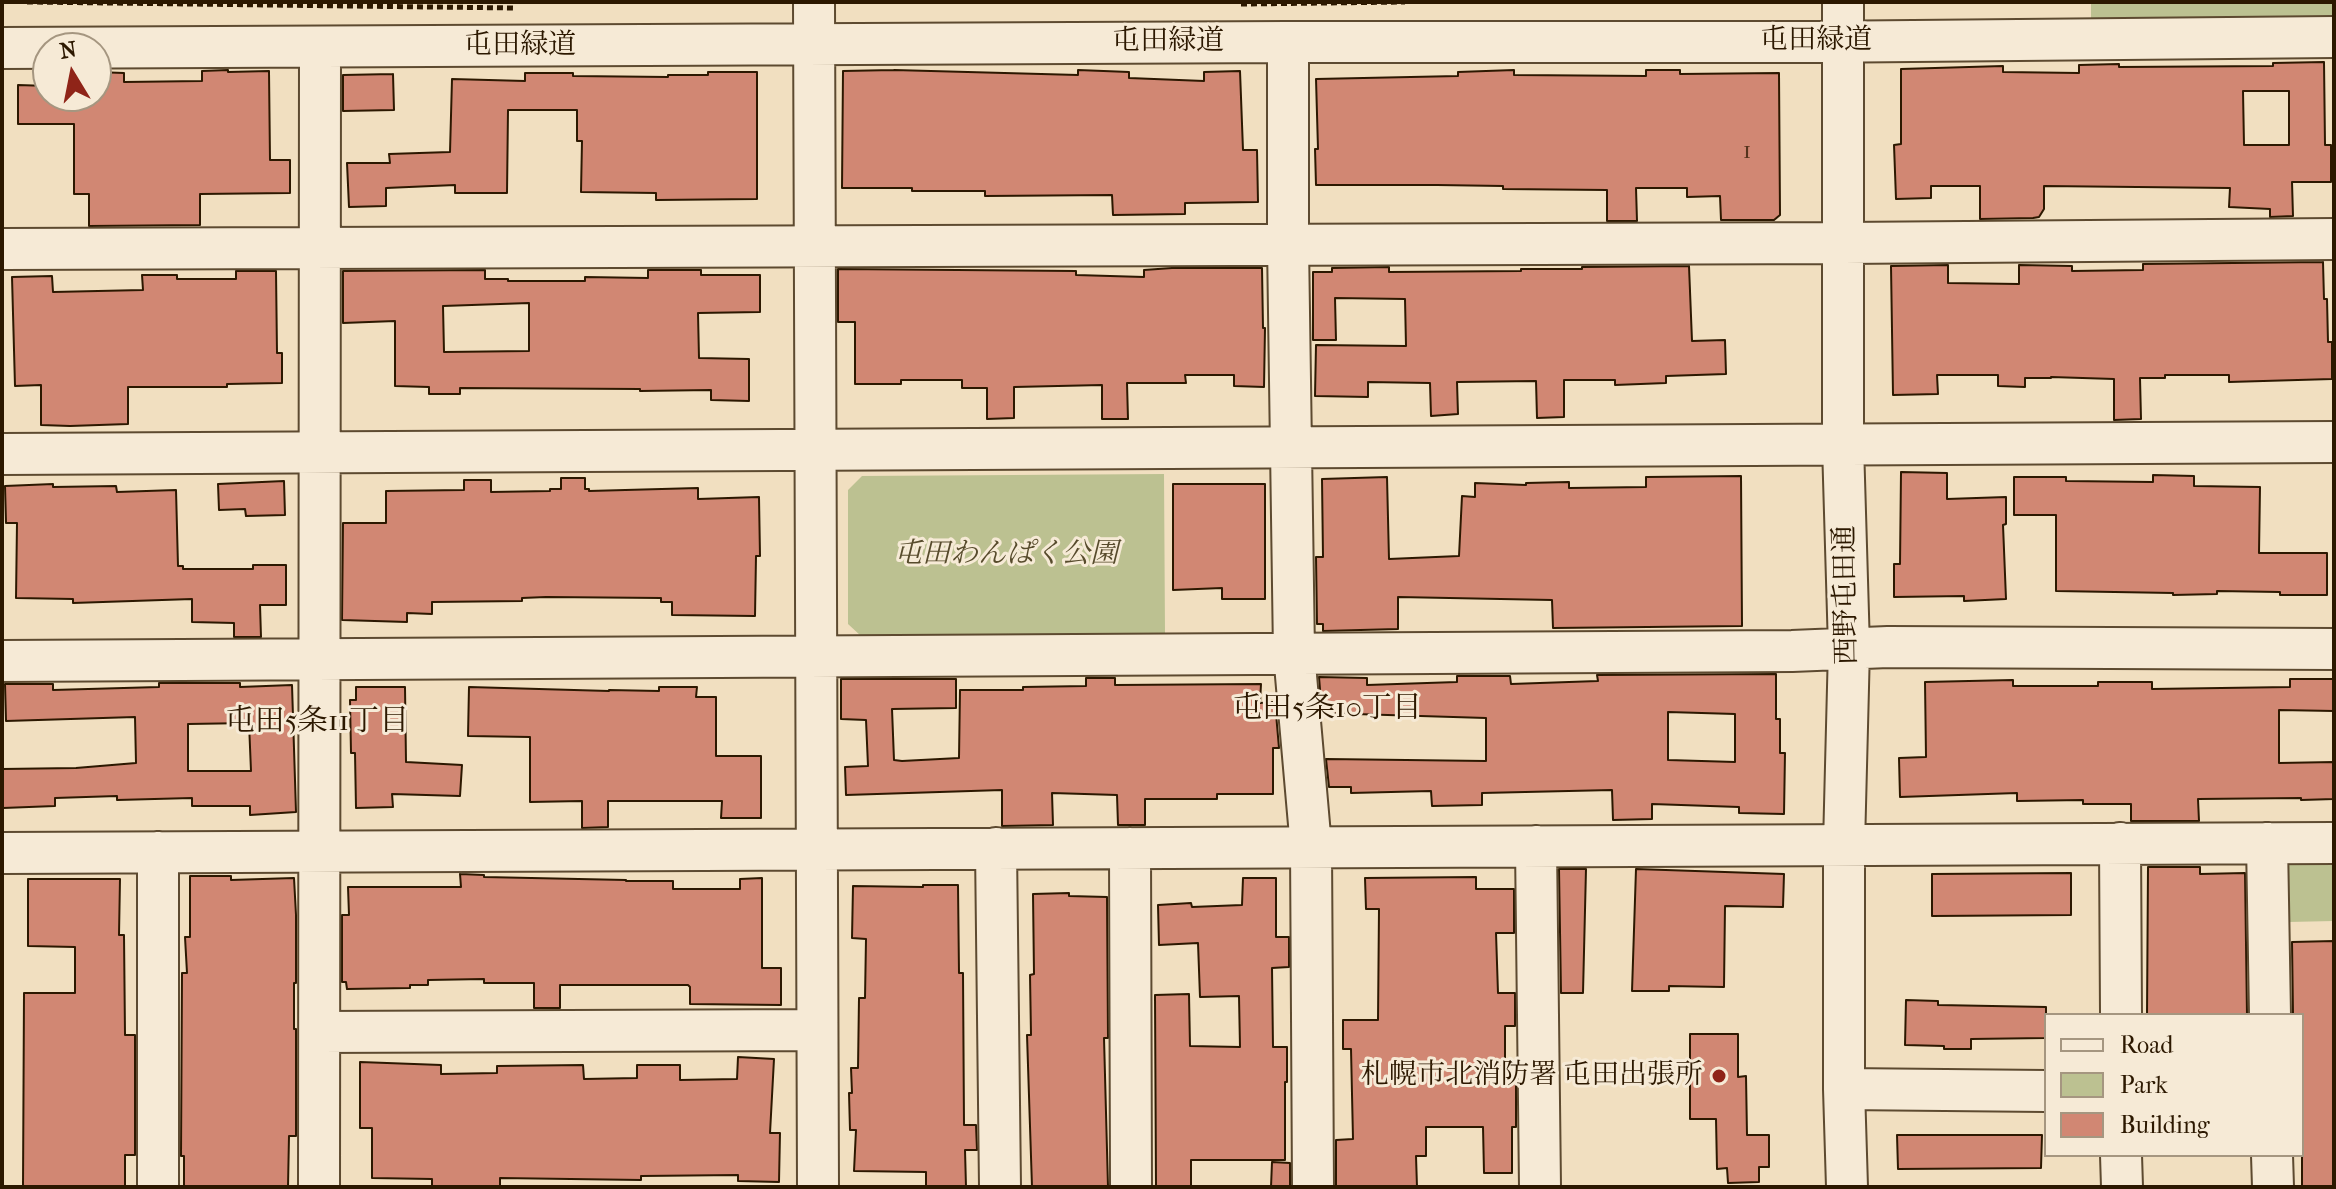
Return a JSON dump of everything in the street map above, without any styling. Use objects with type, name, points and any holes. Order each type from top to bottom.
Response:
[{"type":"street","points":[[814,2],[818,1187]]},
{"type":"street","name":"西野屯田通","points":[[1843,2],[1843,445],[1849,648],[1844,845],[1847,1187]]},
{"type":"street","name":"屯田緑道","points":[[2,48],[1843,42],[2334,37]]},
{"type":"street","points":[[1288,42],[1294,653],[1311,847],[1313,1187]]},
{"type":"street","points":[[319,1187],[320,47]]},
{"type":"street","points":[[2,249],[2334,239]]},
{"type":"street","points":[[2,454],[2334,442]]},
{"type":"street","points":[[2,661],[1801,651],[1849,648],[2334,649]]},
{"type":"street","points":[[2120,843],[2121,1013]]},
{"type":"street","points":[[2267,843],[2270,1013]]},
{"type":"street","points":[[2,853],[2334,843]]},
{"type":"street","points":[[1536,846],[1540,1187]]},
{"type":"street","points":[[996,848],[1000,1187]]},
{"type":"street","points":[[1130,848],[1131,1187]]},
{"type":"street","points":[[158,852],[158,1187]]},
{"type":"street","points":[[320,1032],[817,1030]]},
{"type":"street","points":[[1844,1089],[2044,1091]]},
{"type":"street","points":[[2121,1157],[2122,1187]]},
{"type":"street","points":[[2272,1157],[2273,1187]]},
{"type":"path","points":[[27,2],[520,8]]},
{"type":"green space","points":[[2091,2],[2334,2],[2334,22],[2091,23]]},
{"type":"green space","name":"屯田わんぱく公園","points":[[1164,474],[1165,633],[861,636],[848,624],[848,490],[862,476]]},
{"type":"green space","points":[[2334,861],[2334,921],[2288,922],[2287,862]]},
{"type":"building","points":[[2324,62],[2325,145],[2331,145],[2331,182],[2292,182],[2293,216],[2270,217],[2270,209],[2229,207],[2230,188],[2044,186],[2044,209],[2039,217],[2033,218],[1980,219],[1980,186],[1931,186],[1931,198],[1896,199],[1894,145],[1901,144],[1901,69],[2003,66],[2003,72],[2079,73],[2079,65],[2273,66],[2273,63]],"holes":[[[2243,91],[2289,91],[2289,145],[2244,145]]]},
{"type":"building","points":[[1078,70],[1129,72],[1129,78],[1204,81],[1204,72],[1240,71],[1243,150],[1257,150],[1258,202],[1185,203],[1185,214],[1113,215],[1112,195],[985,196],[985,191],[842,188],[843,71],[1078,75]]},
{"type":"building","points":[[1514,70],[1514,75],[1646,76],[1646,70],[1680,70],[1680,74],[1779,73],[1780,215],[1774,220],[1721,220],[1720,196],[1687,197],[1687,188],[1636,188],[1637,221],[1607,221],[1607,190],[1316,185],[1316,79],[1458,76],[1458,72]]},
{"type":"building","points":[[202,71],[269,71],[270,160],[290,160],[290,193],[200,194],[200,225],[89,226],[89,194],[74,194],[74,124],[18,124],[18,85],[32,85],[32,112],[112,112],[112,73],[124,73],[124,82],[202,81]]},
{"type":"building","points":[[708,72],[757,72],[757,199],[656,200],[656,193],[581,192],[582,141],[577,141],[577,110],[508,110],[507,193],[455,193],[455,185],[386,188],[386,206],[349,207],[347,163],[390,163],[389,154],[450,152],[452,79],[525,81],[525,73],[668,77],[708,75]]},
{"type":"building","points":[[393,74],[394,110],[343,111],[343,75]]},
{"type":"building","points":[[2323,262],[2328,342],[2332,342],[2332,379],[2229,382],[2229,375],[2140,378],[2141,419],[2114,420],[2114,379],[2025,378],[2025,387],[1998,386],[1998,375],[1937,375],[1938,394],[1893,395],[1891,266],[1948,265],[1948,283],[2019,284],[2019,265],[2072,266],[2072,271],[2143,270],[2143,264]]},
{"type":"building","points":[[1689,266],[1692,341],[1725,340],[1726,374],[1666,376],[1666,383],[1615,385],[1615,380],[1564,380],[1564,417],[1537,418],[1536,381],[1457,382],[1458,414],[1431,416],[1430,383],[1368,382],[1368,397],[1315,396],[1316,345],[1406,346],[1405,299],[1335,298],[1336,340],[1313,340],[1313,272],[1332,272],[1332,268],[1389,267],[1389,272]]},
{"type":"building","points":[[1262,268],[1264,387],[1234,386],[1234,375],[1185,375],[1186,383],[1127,383],[1128,419],[1102,419],[1102,385],[1014,387],[1014,418],[987,419],[987,388],[962,388],[962,380],[855,384],[855,322],[838,322],[838,269],[1076,271],[1076,275],[1144,277],[1144,270]]},
{"type":"building","points":[[485,270],[485,279],[508,281],[648,278],[648,270],[701,270],[701,275],[760,275],[760,312],[698,313],[699,358],[749,359],[749,401],[711,400],[711,390],[460,388],[460,394],[429,394],[429,387],[395,386],[395,321],[343,323],[343,271]],"holes":[[[529,303],[529,351],[444,352],[443,306]]]},
{"type":"building","points":[[236,271],[276,271],[277,353],[282,353],[282,383],[227,384],[227,387],[128,387],[128,424],[70,426],[41,425],[41,385],[15,386],[12,277],[52,276],[53,292],[143,290],[142,275],[177,275],[177,279],[236,279]]},
{"type":"building","points":[[1901,472],[1947,473],[1947,499],[2006,497],[2006,524],[2003,525],[2006,599],[1964,601],[1964,596],[1894,597],[1894,564],[1900,564]]},
{"type":"building","points":[[2153,475],[2194,476],[2194,486],[2260,487],[2259,553],[2327,553],[2327,595],[2056,591],[2056,515],[2014,515],[2014,477],[2153,482]]},
{"type":"building","points":[[1741,476],[1742,626],[1553,628],[1552,600],[1398,597],[1398,629],[1323,631],[1323,624],[1317,624],[1316,557],[1323,557],[1322,479],[1387,477],[1389,559],[1459,556],[1462,496],[1475,497],[1475,483],[1526,485],[1569,482],[1569,488],[1646,487],[1646,477]]},
{"type":"building","points":[[561,478],[585,478],[585,489],[589,491],[698,488],[698,499],[759,497],[760,556],[756,556],[755,616],[672,615],[672,602],[661,602],[661,598],[546,597],[522,598],[522,601],[432,602],[432,614],[407,613],[407,622],[342,620],[343,523],[386,523],[386,491],[464,490],[464,480],[491,480],[491,492],[550,491],[561,489]]},
{"type":"building","points":[[284,481],[285,515],[246,516],[245,509],[219,510],[218,484]]},
{"type":"building","points":[[53,484],[53,487],[116,486],[117,492],[176,490],[178,566],[183,566],[183,569],[253,569],[253,565],[286,565],[286,605],[260,605],[261,637],[234,637],[234,623],[192,622],[192,599],[73,603],[73,599],[16,598],[17,523],[6,523],[5,486]]},
{"type":"building","points":[[1173,484],[1265,484],[1265,599],[1222,599],[1222,588],[1173,590]]},
{"type":"building","points":[[1776,674],[1776,719],[1780,719],[1780,753],[1785,753],[1784,814],[1739,813],[1739,807],[1652,804],[1652,819],[1613,820],[1612,790],[1482,793],[1482,805],[1432,806],[1431,791],[1351,793],[1351,787],[1329,787],[1326,759],[1486,761],[1486,718],[1322,713],[1319,677],[1367,678],[1367,685],[1457,682],[1457,676],[1510,676],[1511,684],[1598,681],[1597,675]],"holes":[[[1668,712],[1735,714],[1735,762],[1668,760]]]},
{"type":"building","points":[[1086,678],[1115,678],[1115,685],[1261,684],[1260,703],[1275,702],[1279,748],[1273,748],[1273,794],[1217,794],[1217,799],[1145,799],[1145,825],[1118,825],[1117,795],[1052,793],[1053,825],[1002,826],[1002,790],[846,795],[845,767],[868,766],[866,720],[841,719],[841,679],[956,679],[956,708],[892,709],[894,760],[902,761],[959,758],[960,690],[1086,686]]},
{"type":"building","points":[[2290,679],[2334,679],[2334,711],[2279,710],[2279,763],[2334,762],[2334,799],[2198,799],[2199,821],[2131,821],[2131,804],[2083,804],[2083,800],[2017,801],[2017,793],[1900,797],[1899,758],[1926,757],[1925,682],[2013,680],[2013,686],[2098,686],[2098,682],[2152,682],[2152,689],[2290,687]]},
{"type":"building","points":[[159,683],[240,683],[240,687],[292,685],[296,812],[250,815],[250,806],[192,806],[192,798],[117,800],[117,796],[55,798],[55,806],[3,808],[2,769],[136,763],[135,717],[6,721],[5,684],[53,684],[53,690],[159,687]],"holes":[[[249,723],[251,771],[188,771],[188,724]]]},
{"type":"building","points":[[356,687],[405,687],[406,762],[462,765],[460,796],[392,794],[393,807],[356,808],[350,700],[356,700]]},
{"type":"building","points":[[469,687],[659,691],[659,687],[697,687],[696,697],[716,697],[716,756],[761,756],[761,818],[721,818],[722,801],[608,801],[608,827],[582,828],[582,801],[530,802],[530,737],[468,736]]},
{"type":"building","points":[[2148,867],[2200,867],[2200,874],[2245,873],[2247,1013],[2147,1013]]},
{"type":"building","points":[[1559,869],[1586,869],[1583,993],[1561,993]]},
{"type":"building","points":[[1636,869],[1784,874],[1783,907],[1725,906],[1724,987],[1669,986],[1669,991],[1632,991]]},
{"type":"building","points":[[2071,873],[2071,915],[1932,916],[1932,874]]},
{"type":"building","points":[[460,874],[673,881],[673,889],[740,889],[740,879],[762,878],[762,968],[781,968],[781,1005],[690,1004],[688,985],[560,985],[560,1008],[534,1008],[534,983],[484,983],[484,979],[428,980],[428,985],[410,985],[410,988],[347,989],[346,982],[342,982],[342,915],[349,915],[348,887],[461,887]]},
{"type":"building","points":[[190,876],[231,876],[231,880],[294,878],[296,1136],[289,1136],[288,1187],[184,1187],[184,1156],[181,1156],[182,973],[187,973],[185,937],[190,937]]},
{"type":"building","points":[[1476,877],[1476,889],[1514,889],[1514,933],[1496,933],[1498,993],[1515,993],[1515,1026],[1505,1026],[1505,1084],[1516,1084],[1512,1173],[1484,1173],[1483,1127],[1426,1127],[1426,1156],[1416,1156],[1417,1187],[1336,1187],[1336,1140],[1353,1139],[1351,1049],[1343,1049],[1343,1020],[1378,1020],[1379,909],[1366,909],[1365,878]]},
{"type":"building","points":[[1243,878],[1276,878],[1276,937],[1289,937],[1289,967],[1272,968],[1273,1047],[1287,1047],[1285,1160],[1191,1160],[1191,1187],[1156,1187],[1155,995],[1189,994],[1190,1046],[1240,1047],[1239,996],[1200,997],[1198,943],[1159,945],[1158,905],[1242,905]]},
{"type":"building","points":[[28,879],[120,879],[119,935],[124,935],[125,1035],[135,1035],[135,1155],[125,1155],[125,1187],[23,1187],[24,993],[75,993],[75,947],[28,946]]},
{"type":"building","points":[[958,885],[959,973],[963,973],[964,1125],[976,1125],[977,1150],[965,1150],[966,1187],[926,1187],[926,1172],[854,1171],[856,1130],[850,1130],[849,1093],[852,1093],[851,1068],[858,1068],[859,998],[865,998],[866,939],[852,938],[853,886]]},
{"type":"building","points":[[1069,893],[1069,896],[1107,897],[1108,1038],[1104,1038],[1108,1187],[1032,1187],[1027,1035],[1031,1035],[1030,975],[1034,974],[1033,894]]},
{"type":"building","points":[[2334,941],[2334,1187],[2302,1187],[2304,1013],[2293,1013],[2292,942]]},
{"type":"building","points":[[1906,1000],[1938,1001],[1938,1005],[2046,1007],[2044,1038],[1971,1039],[1971,1049],[1905,1045]]},
{"type":"building","points":[[1690,1034],[1738,1034],[1738,1077],[1746,1076],[1747,1135],[1769,1135],[1769,1167],[1759,1167],[1759,1182],[1728,1183],[1727,1168],[1717,1169],[1716,1119],[1690,1119]]},
{"type":"building","points":[[738,1057],[774,1059],[770,1133],[780,1133],[779,1182],[738,1181],[738,1175],[641,1176],[641,1180],[500,1178],[500,1187],[432,1187],[432,1179],[372,1178],[372,1128],[360,1128],[360,1062],[441,1065],[441,1074],[497,1073],[497,1066],[583,1065],[584,1079],[637,1078],[637,1065],[680,1065],[680,1080],[737,1079]]},
{"type":"building","points":[[1897,1135],[2042,1135],[2041,1168],[1898,1169]]},
{"type":"building","points":[[1272,1162],[1290,1163],[1290,1187],[1271,1187]]},
{"type":"place","name":"札幌市北消防署 屯田出張所","points":[[1719,1076]]},
{"type":"district","name":"屯田5条10丁目","points":[[1327,710]]},
{"type":"district","name":"屯田5条11丁目","points":[[317,723]]}]
